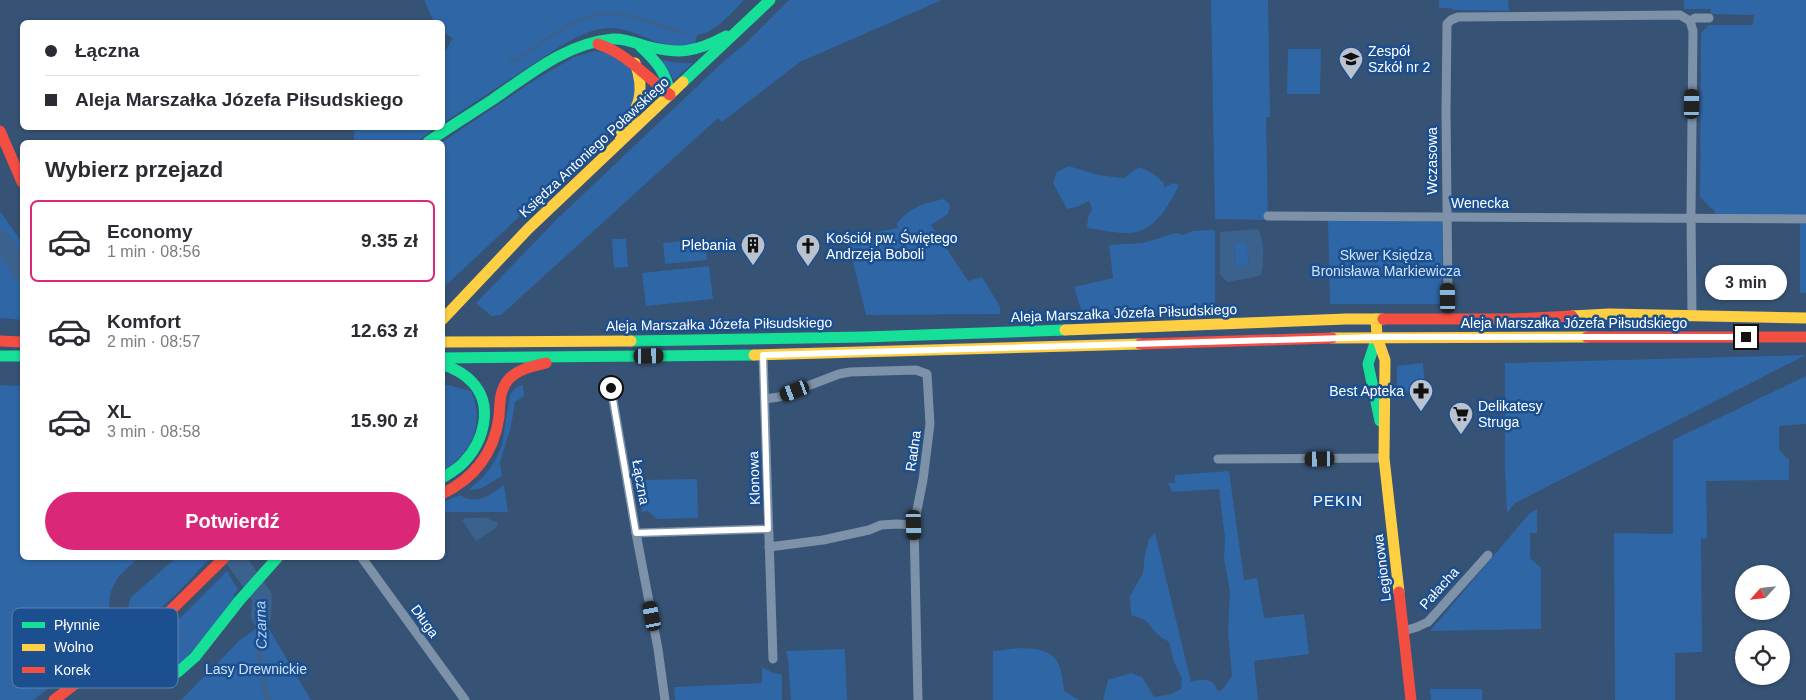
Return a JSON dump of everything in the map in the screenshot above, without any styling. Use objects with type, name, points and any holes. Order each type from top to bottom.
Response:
[{"type":"main road","name":"Księdza Antoniego Poławskiego","points":[[445,317],[528,230],[743,26],[765,2]]},
{"type":"main road","points":[[431,140],[570,50],[592,42],[614,39],[636,43],[665,52],[689,52],[710,45],[743,26]]},
{"type":"main road","points":[[592,42],[611,47],[635,63],[658,87],[670,95]]},
{"type":"main road","points":[[636,43],[664,71],[669,83],[670,95]]},
{"type":"main road","points":[[610,152],[641,103],[642,85],[640,73],[635,63]]},
{"type":"main road","points":[[0,131],[20,177]]},
{"type":"main road","name":"Aleja Marszałka Józefa Piłsudskiego","points":[[445,342],[864,337],[1376,318],[1514,318],[1609,314],[1806,318]]},
{"type":"main road","name":"Legionowa","points":[[1376,318],[1377,337],[1385,360],[1384,458],[1411,700]]},
{"type":"main road","name":"Aleja Marszałka Józefa Piłsudskiego","points":[[445,358],[763,355],[1377,337],[1806,337]]},
{"type":"main road","name":"Legionowa","points":[[1377,337],[1368,364],[1383,432]]},
{"type":"main road","points":[[1,341],[20,342]]},
{"type":"main road","points":[[2,356],[20,356]]},
{"type":"main road","points":[[445,492],[472,476],[486,458],[495,438],[504,386],[515,374],[532,365],[573,357]]},
{"type":"main road","points":[[445,366],[466,376],[475,384],[481,396],[484,413],[482,432],[474,450],[462,465],[445,476]]},
{"type":"main road","points":[[174,608],[222,560]]},
{"type":"main road","points":[[178,672],[186,666],[238,600],[275,560]]},
{"type":"main road","points":[[54,700],[69,688]]},
{"type":"street","name":"Wczasowa","points":[[1448,298],[1446,217],[1447,24],[1458,17],[1504,15],[1680,15],[1690,21]]},
{"type":"street","points":[[1692,316],[1693,31],[1690,21],[1695,18],[1709,18]]},
{"type":"street","name":"Wenecka","points":[[1268,216],[1806,219]]},
{"type":"street","name":"Klonowa","points":[[763,355],[773,660]]},
{"type":"street","name":"Radna","points":[[765,399],[779,397],[839,374],[916,370],[925,372],[928,377],[930,424],[923,480],[914,525],[918,700]]},
{"type":"street","name":"Łączna","points":[[611,388],[658,649],[664,700]]},
{"type":"street","points":[[1218,459],[1384,458]]},
{"type":"street","points":[[769,547],[823,540],[869,530],[882,525],[914,525]]},
{"type":"street","points":[[636,533],[768,529]]},
{"type":"street","name":"Pałacha","points":[[1404,631],[1428,622],[1488,555]]},
{"type":"street","name":"Długa","points":[[363,560],[465,700]]},
{"type":"green space","points":[[424,0],[744,0],[711,31],[697,35],[695,44],[672,46],[612,28],[599,29],[587,33],[564,44],[445,122],[445,52],[453,38],[445,34],[445,20],[433,20]]},
{"type":"green space","points":[[789,0],[942,0],[800,62],[722,122],[718,118],[501,315],[491,316],[476,303],[557,219],[725,60],[746,43]]},
{"type":"green space","points":[[1211,0],[1268,0],[1270,117],[1266,117],[1268,220],[1215,219]]},
{"type":"green space","points":[[1439,0],[1508,0],[1509,11],[1439,8]]},
{"type":"green space","points":[[1684,0],[1806,0],[1806,215],[1715,214],[1714,209],[1700,197],[1701,33],[1709,25],[1753,25],[1754,15],[1711,14],[1711,9],[1684,9]]},
{"type":"green space","points":[[1288,49],[1321,49],[1320,94],[1287,94]]},
{"type":"green space","points":[[595,51],[611,55],[624,62],[629,67],[635,81],[636,99],[634,104],[626,117],[445,286],[445,140],[538,78],[574,57]]},
{"type":"green space","points":[[661,60],[678,63],[693,63],[674,80]]},
{"type":"green space","points":[[433,130],[419,140],[354,140],[354,131]]},
{"type":"green space","points":[[1069,166],[1098,175],[1124,178],[1139,167],[1158,178],[1164,183],[1164,187],[1173,183],[1179,185],[1159,218],[1144,229],[1125,233],[1087,228],[1088,216],[1092,210],[1089,201],[1077,207],[1067,209],[1053,183],[1057,172]]},
{"type":"green space","points":[[944,199],[950,205],[948,214],[931,225],[968,281],[982,277],[1000,307],[1000,314],[866,315],[847,238],[898,228],[897,223],[913,209]]},
{"type":"green space","points":[[0,211],[20,240],[20,320],[0,318]]},
{"type":"green space","name":"Skwer Księdza Bronisława Markiewicza","points":[[1328,220],[1443,222],[1442,304],[1330,304]]},
{"type":"green space","points":[[1800,224],[1806,224],[1806,293],[1800,293]]},
{"type":"green space","points":[[1215,230],[1215,314],[1083,315],[1074,287],[1113,278],[1109,245],[1143,243],[1176,233],[1183,235],[1192,231]]},
{"type":"green space","points":[[612,239],[626,239],[628,267],[614,268]]},
{"type":"green space","points":[[705,239],[707,260],[665,264],[663,243]]},
{"type":"green space","points":[[1234,243],[1247,243],[1249,264],[1236,267]]},
{"type":"green space","points":[[709,266],[713,299],[646,306],[642,273]]},
{"type":"green space","points":[[1806,355],[1515,503],[1507,513],[1505,363]]},
{"type":"green space","points":[[1423,363],[1425,387],[1397,394],[1397,366]]},
{"type":"green space","points":[[1806,376],[1806,424],[1779,426],[1779,450],[1789,460],[1789,480],[1706,481],[1707,538],[1701,539],[1702,652],[1675,653],[1675,700],[1615,700],[1614,533],[1673,534],[1673,440]]},
{"type":"green space","points":[[445,384],[471,391],[477,415],[473,437],[468,447],[453,464],[445,470]]},
{"type":"green space","points":[[0,385],[20,386],[20,560],[136,560],[118,577],[111,591],[109,608],[12,608],[12,688],[49,688],[33,700],[0,700]]},
{"type":"green space","points":[[523,385],[524,396],[515,402],[511,427],[500,462],[502,476],[482,488],[469,489],[485,475],[496,458],[502,445],[510,394],[517,387]]},
{"type":"green space","points":[[1229,471],[1244,580],[1257,578],[1264,618],[1304,614],[1309,654],[1254,661],[1258,700],[1103,700],[1108,680],[1131,673],[1142,677],[1154,697],[1171,694],[1181,689],[1182,679],[1174,662],[1169,642],[1159,636],[1145,620],[1131,615],[1130,596],[1143,573],[1149,539],[1155,533],[1191,682],[1208,680],[1213,683],[1217,690],[1221,691],[1232,676],[1228,633],[1230,592],[1224,558],[1225,538],[1219,489],[1172,492],[1168,483],[1175,483],[1175,475]]},
{"type":"green space","points":[[697,479],[698,518],[657,519],[648,511],[642,512],[636,480]]},
{"type":"green space","points":[[504,485],[508,512],[445,512],[445,501],[460,495],[466,498],[478,499]]},
{"type":"green space","points":[[1537,509],[1537,533],[1530,533],[1530,558],[1541,568],[1541,629],[1430,631],[1529,514]]},
{"type":"green space","points":[[174,560],[208,560],[175,595],[160,608],[128,608],[132,596]]},
{"type":"green space","points":[[227,571],[238,590],[233,595],[236,598],[187,657],[178,664],[179,619]]},
{"type":"green space","name":"Lasy Drewnickie","points":[[265,622],[311,700],[181,700],[240,640]]},
{"type":"green space","points":[[1021,648],[1042,651],[1054,658],[1061,671],[1064,691],[1079,700],[993,700],[993,651]]},
{"type":"green space","points":[[845,649],[847,700],[791,700],[786,651]]},
{"type":"green space","points":[[762,667],[782,675],[782,700],[675,700],[674,687],[762,683]]},
{"type":"green space","points":[[1430,689],[1482,689],[1482,700],[1431,700]]},
{"type":"water","points":[[1258,229],[1262,239],[1263,252],[1261,275],[1227,282],[1220,274],[1220,232]],"holes":[[[1234,243],[1247,243],[1249,264],[1236,267]]]},
{"type":"water","points":[[466,518],[487,518],[498,523],[496,528],[476,541],[462,520]]},
{"type":"water","points":[[261,588],[265,601],[262,642],[264,670],[272,700],[265,700],[257,655],[256,642],[259,607],[257,593]]},
{"type":"waterway","points":[[510,57],[515,61],[566,27],[577,21],[600,14],[609,13],[631,16],[684,33]]},
{"type":"waterway","name":"Czarna","points":[[0,240],[20,268]]},
{"type":"waterway","name":"Czarna","points":[[236,560],[262,597],[261,617]]},
{"type":"traffic: fast","points":[[683,82],[770,0]]},
{"type":"traffic: fast","points":[[431,140],[534,71],[564,53],[579,47],[617,39],[658,49],[678,51],[696,49],[726,36]]},
{"type":"traffic: fast","points":[[640,46],[660,68],[669,87],[670,95]]},
{"type":"traffic: fast","points":[[631,341],[864,337],[1065,330]]},
{"type":"traffic: fast","points":[[1377,337],[1368,364],[1380,421]]},
{"type":"traffic: fast","points":[[445,358],[754,355]]},
{"type":"traffic: fast","points":[[0,356],[20,356]]},
{"type":"traffic: fast","points":[[445,365],[458,371],[472,382],[479,391],[483,401],[484,412],[484,423],[477,444],[464,462],[445,476]]},
{"type":"traffic: fast","points":[[178,672],[195,657],[239,601],[275,560]]},
{"type":"traffic: slow","points":[[620,136],[631,118],[640,93],[635,63]]},
{"type":"traffic: slow","points":[[445,317],[528,229],[683,82]]},
{"type":"traffic: slow","points":[[1572,316],[1609,314],[1806,318]]},
{"type":"traffic: slow","points":[[1376,319],[1377,337],[1385,360],[1384,458],[1399,592]]},
{"type":"traffic: slow","points":[[1065,330],[1383,319]]},
{"type":"traffic: slow","points":[[1332,338],[1587,337]]},
{"type":"traffic: slow","points":[[445,342],[631,341]]},
{"type":"traffic: slow","points":[[754,355],[1140,344]]},
{"type":"traffic: jam","points":[[598,44],[609,48],[628,60],[670,95]]},
{"type":"traffic: jam","points":[[0,131],[20,177]]},
{"type":"traffic: jam","points":[[1383,319],[1514,319],[1572,316]]},
{"type":"traffic: jam","points":[[1587,337],[1806,337]]},
{"type":"traffic: jam","points":[[1140,344],[1332,338]]},
{"type":"traffic: jam","points":[[0,341],[20,342]]},
{"type":"traffic: jam","points":[[445,492],[454,488],[473,472],[487,453],[493,442],[496,430],[501,393],[508,380],[521,371],[546,363]]},
{"type":"traffic: jam","points":[[173,608],[222,560]]},
{"type":"traffic: jam","points":[[1399,592],[1411,700]]},
{"type":"traffic: jam","points":[[54,700],[70,688]]},
{"type":"place","name":"Zespół Szkół nr 2","points":[[1351,80]]},
{"type":"place","name":"Plebania","points":[[753,266]]},
{"type":"place","name":"Kościół pw. Świętego Andrzeja Boboli","points":[[808,267]]},
{"type":"place","name":"Best Apteka","points":[[1421,412]]},
{"type":"place","name":"Delikatesy Struga","points":[[1461,435]]},
{"type":"district","name":"PEKIN","points":[[1338,501]]},
{"type":"route","points":[[611,388],[636,533],[768,529],[763,355],[1377,337],[1746,337]]}]
